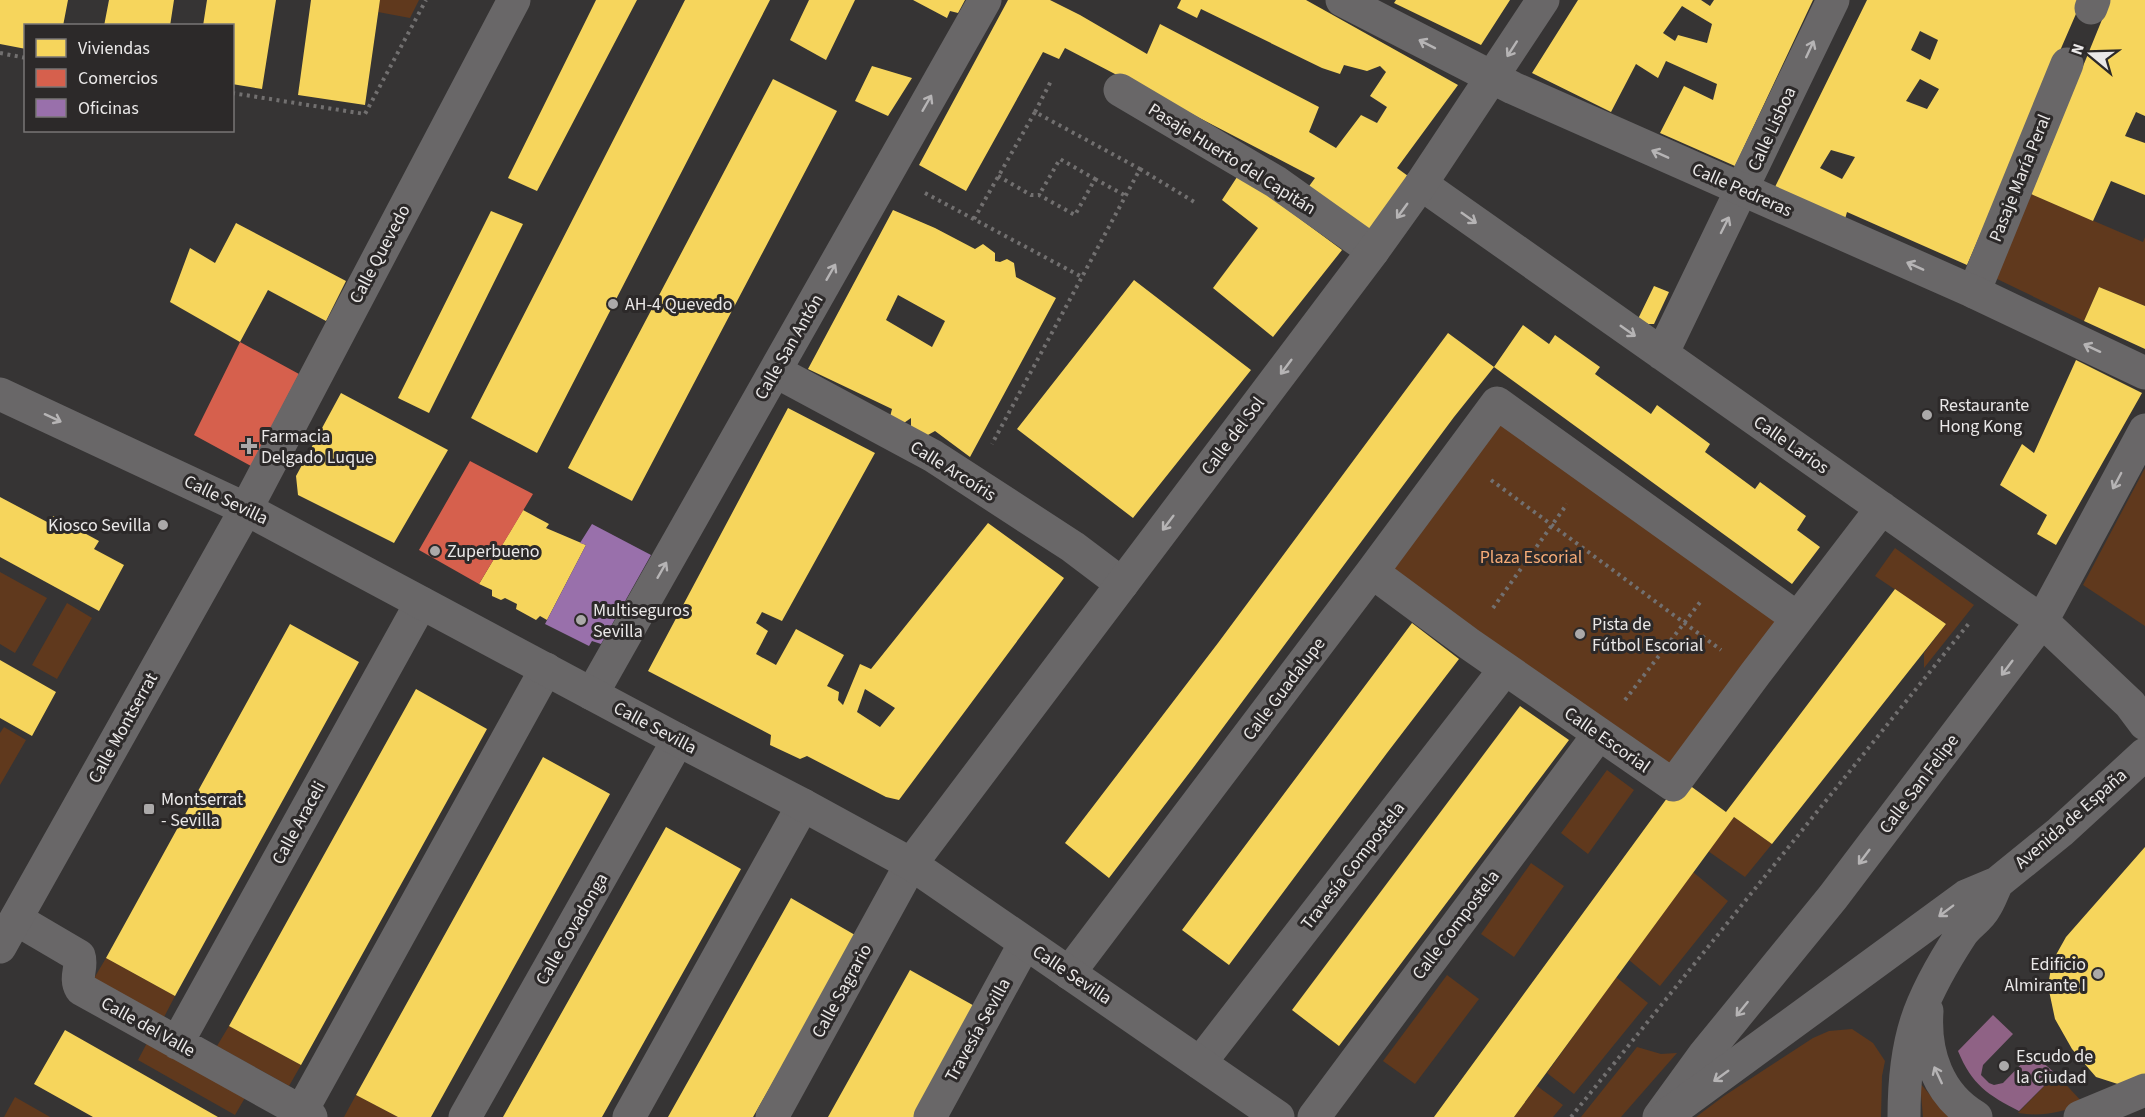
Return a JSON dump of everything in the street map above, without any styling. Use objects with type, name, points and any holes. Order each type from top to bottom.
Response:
[{"type":"street","name":"Calle Quevedo","points":[[246,509],[514,0]]},
{"type":"street","name":"Calle San Antón","points":[[592,694],[985,0]]},
{"type":"street","name":"Calle Pedreras","points":[[1342,0],[1493,78],[1742,191],[1974,292],[2145,373]]},
{"type":"street","name":"Calle del Sol","points":[[911,864],[1373,251],[1493,78],[1543,0]]},
{"type":"street","name":"Calle Lisboa","points":[[1662,354],[1833,0]]},
{"type":"street","name":"Pasaje María Peral","points":[[1974,292],[2067,64]]},
{"type":"street","name":"Pasaje Huerto del Capitán","points":[[1120,90],[1276,182],[1373,251]]},
{"type":"street","name":"Calle Larios","points":[[1421,184],[2042,621],[2130,704],[2145,724]]},
{"type":"street","name":"Calle Arcoíris","points":[[775,371],[933,456],[1073,547],[1122,584]]},
{"type":"street","name":"Calle Sevilla","points":[[0,394],[246,509],[911,864],[1278,1117]]},
{"type":"street","name":"Calle Guadalupe","points":[[1069,972],[1497,403],[1592,470]]},
{"type":"street","name":"Calle San Felipe","points":[[1659,1117],[1704,1055],[1833,897],[2042,621],[2145,430]]},
{"type":"street","points":[[1592,470],[1797,618]]},
{"type":"street","name":"Calle Escorial","points":[[1372,572],[1468,643],[1673,785],[1882,508]]},
{"type":"street","name":"Calle Montserrat","points":[[0,947],[246,509]]},
{"type":"street","name":"Calle Araceli","points":[[177,1043],[422,603]]},
{"type":"street","points":[[306,1114],[546,669]]},
{"type":"street","name":"Travesía Compostela","points":[[1200,1064],[1505,669]]},
{"type":"street","name":"Calle Compostela","points":[[1314,1117],[1599,734]]},
{"type":"street","name":"Calle Covadonga","points":[[465,1117],[678,740]]},
{"type":"street","name":"Avenida de España","points":[[1997,883],[2060,832],[2145,754]]},
{"type":"street","points":[[629,1117],[803,805]]},
{"type":"street","name":"Calle Sagrario","points":[[772,1117],[911,864]]},
{"type":"street","points":[[1904,1117],[1907,1057],[1923,999],[1963,932],[1985,909],[1997,883]]},
{"type":"street","points":[[1664,1117],[1966,896],[1997,883]]},
{"type":"street","name":"Calle del Valle","points":[[16,919],[79,956],[81,964],[77,983],[81,989],[306,1114]]},
{"type":"street","name":"Travesía Sevilla","points":[[930,1117],[1025,943]]},
{"type":"street","points":[[1938,972],[1931,991],[1926,1029],[1930,1056],[1936,1074],[1946,1090],[1965,1110],[1976,1117]]},
{"type":"street","points":[[2080,1117],[2145,1090]]},
{"type":"path","points":[[234,93],[365,114],[426,0]]},
{"type":"path","points":[[0,53],[24,58]]},
{"type":"path","points":[[974,219],[1051,81]]},
{"type":"path","points":[[1035,112],[1140,169],[1196,203]]},
{"type":"path","points":[[1039,195],[1060,159],[1126,196]]},
{"type":"path","points":[[972,482],[1140,169]]},
{"type":"path","points":[[888,172],[1082,277]]},
{"type":"path","points":[[999,176],[1031,195],[1039,195],[1075,215],[1095,179]]},
{"type":"path","points":[[1459,456],[1755,674]]},
{"type":"path","points":[[1468,643],[1592,470]]},
{"type":"path","points":[[1599,734],[1726,567]]},
{"type":"path","points":[[1571,1117],[1998,589]]},
{"type":"green space","points":[[380,0],[419,0],[410,18],[378,12]]},
{"type":"green space","points":[[2031,194],[2143,242],[2145,237],[2145,306],[2099,287],[2084,321],[1995,278]]},
{"type":"green space","name":"Plaza Escorial","points":[[1497,403],[1797,618],[1673,785],[1372,572]]},
{"type":"green space","points":[[2145,468],[2145,626],[2083,585]]},
{"type":"green space","points":[[1895,548],[1974,605],[1924,668],[1924,653],[1946,624],[1875,576]]},
{"type":"green space","points":[[0,572],[47,598],[15,653],[0,644]]},
{"type":"green space","points":[[67,603],[92,618],[57,679],[32,665]]},
{"type":"green space","points":[[4,727],[26,740],[0,785],[0,733]]},
{"type":"green space","points":[[1607,770],[1634,790],[1588,854],[1561,833]]},
{"type":"green space","points":[[1734,817],[1772,844],[1745,877],[1708,851]]},
{"type":"green space","points":[[1531,863],[1564,886],[1514,957],[1481,934]]},
{"type":"green space","points":[[1693,872],[1728,901],[1660,986],[1629,960]]},
{"type":"green space","points":[[106,958],[175,996],[163,1019],[93,980]]},
{"type":"green space","points":[[1447,975],[1479,999],[1415,1084],[1383,1061]]},
{"type":"green space","points":[[1616,977],[1648,1003],[1574,1094],[1547,1073]]},
{"type":"green space","points":[[229,1026],[301,1065],[289,1086],[217,1046]]},
{"type":"green space","points":[[1852,1029],[1873,1043],[1885,1061],[1882,1076],[1881,1117],[1696,1117],[1813,1038],[1829,1031]]},
{"type":"green space","points":[[148,1041],[246,1096],[235,1115],[138,1060]]},
{"type":"green space","points":[[1637,1047],[1661,1054],[1677,1053],[1621,1117],[1581,1117]]},
{"type":"green space","points":[[2056,1074],[2084,1104],[2051,1113],[2018,1113]]},
{"type":"green space","points":[[1920,1083],[1936,1102],[1951,1117],[1923,1117]]},
{"type":"green space","points":[[1537,1086],[1563,1105],[1553,1117],[1514,1117]]},
{"type":"green space","points":[[356,1095],[398,1117],[344,1117]]},
{"type":"green space","points":[[15,1097],[50,1117],[4,1117]]},
{"type":"shaded area","points":[[1993,1015],[2013,1034],[1983,1065],[1981,1075],[1989,1083],[1994,1085],[2003,1083],[2032,1053],[2056,1074],[2019,1111],[1982,1088],[1963,1063],[1958,1051]]},
{"type":"building: Viviendas","points":[[0,0],[68,0],[63,24],[24,24],[24,49],[0,44]]},
{"type":"building: Viviendas","points":[[109,0],[174,0],[170,24],[104,24]]},
{"type":"building: Viviendas","points":[[207,0],[276,0],[262,89],[234,84],[234,24],[203,24]]},
{"type":"building: Viviendas","points":[[311,0],[380,0],[365,105],[298,95]]},
{"type":"building: Viviendas","points":[[596,0],[637,0],[537,191],[508,178]]},
{"type":"building: Viviendas","points":[[685,0],[770,0],[537,453],[471,418]]},
{"type":"building: Viviendas","points":[[809,0],[855,0],[826,60],[790,40]]},
{"type":"building: Viviendas","points":[[913,0],[965,0],[958,13],[950,11],[947,18]]},
{"type":"building: Viviendas","points":[[1008,0],[1050,0],[1147,54],[1160,24],[1319,107],[1309,132],[1336,148],[1361,115],[1377,123],[1387,107],[1370,96],[1386,72],[1380,66],[1367,71],[1344,65],[1340,74],[1322,68],[1201,9],[1197,18],[1177,8],[1181,0],[1306,0],[1458,85],[1397,168],[1408,176],[1368,234],[1307,189],[1315,178],[1065,48],[1059,59],[1043,52],[966,191],[919,165]]},
{"type":"building: Viviendas","points":[[1396,0],[1510,0],[1481,45],[1394,3]]},
{"type":"building: Viviendas","points":[[1578,0],[1701,0],[1710,6],[1714,0],[1813,0],[1735,166],[1660,133],[1684,86],[1713,100],[1717,84],[1666,61],[1658,78],[1636,64],[1611,112],[1532,73]],"holes":[[[1682,6],[1712,24],[1707,43],[1678,35],[1675,41],[1663,33]]]},
{"type":"building: Viviendas","points":[[1867,0],[2082,0],[1967,265],[1847,212],[1845,219],[1775,187]],"holes":[[[1920,31],[1938,40],[1930,60],[1911,50]],[[1920,79],[1939,89],[1927,109],[1906,101]],[[1831,150],[1855,157],[1842,179],[1820,168]]]},
{"type":"building: Viviendas","points":[[2110,0],[2145,0],[2145,116],[2136,112],[2125,136],[2145,143],[2145,195],[2111,181],[2093,221],[2031,194]]},
{"type":"building: Viviendas","points":[[872,66],[912,78],[888,116],[855,101]]},
{"type":"building: Viviendas","points":[[773,79],[837,111],[632,501],[568,468]]},
{"type":"building: Viviendas","points":[[1239,174],[1342,250],[1273,337],[1213,288],[1258,228],[1222,200]]},
{"type":"building: Viviendas","points":[[893,210],[975,249],[983,244],[995,253],[995,261],[1000,262],[1007,259],[1014,263],[1016,277],[1056,298],[970,457],[935,431],[919,440],[911,434],[911,418],[901,425],[890,417],[892,409],[808,369]],"holes":[[[898,295],[945,321],[932,347],[886,320]]]},
{"type":"building: Viviendas","points":[[491,211],[523,224],[429,413],[398,398]]},
{"type":"building: Viviendas","points":[[236,223],[346,281],[326,321],[268,290],[240,342],[170,302],[190,248],[215,263]]},
{"type":"building: Viviendas","points":[[1134,280],[1251,370],[1133,518],[1017,429]]},
{"type":"building: Viviendas","points":[[1654,286],[1669,292],[1654,324],[1648,324],[1638,319]]},
{"type":"building: Viviendas","points":[[2099,287],[2145,306],[2145,349],[2084,321]]},
{"type":"building: Viviendas","points":[[1523,325],[1549,344],[1555,335],[1600,367],[1595,374],[1651,414],[1657,405],[1710,444],[1705,452],[1755,489],[1760,482],[1806,516],[1797,530],[1820,547],[1792,584],[1494,367]]},
{"type":"building: Viviendas","points":[[1448,333],[1494,367],[1454,417],[1109,878],[1065,843],[1218,643]]},
{"type":"building: Viviendas","points":[[2076,360],[2142,393],[2056,545],[2037,534],[2047,515],[2000,485],[2022,444],[2034,453]]},
{"type":"building: Viviendas","points":[[341,393],[448,450],[394,543],[298,495],[296,476]]},
{"type":"building: Viviendas","points":[[788,408],[875,453],[782,621],[762,612],[756,623],[768,631],[756,654],[776,665],[796,629],[844,655],[827,686],[839,692],[838,700],[843,705],[860,664],[871,669],[988,523],[1064,578],[899,800],[886,797],[807,756],[800,759],[770,745],[771,735],[648,671]],"holes":[[[865,689],[895,708],[880,727],[857,712]]]},
{"type":"building: Viviendas","points":[[0,497],[49,523],[53,516],[99,541],[94,549],[124,565],[99,611],[0,557]]},
{"type":"building: Viviendas","points":[[523,510],[549,524],[546,528],[586,545],[547,620],[540,616],[536,620],[516,609],[517,604],[505,598],[501,600],[492,596],[492,590],[479,584]]},
{"type":"building: Viviendas","points":[[1895,589],[1946,624],[1772,844],[1734,817],[1514,1117],[1434,1117],[1681,779],[1726,812]]},
{"type":"building: Viviendas","points":[[1412,623],[1459,659],[1229,965],[1182,930]]},
{"type":"building: Viviendas","points":[[290,624],[359,662],[175,996],[106,958]]},
{"type":"building: Viviendas","points":[[0,660],[56,692],[32,736],[0,718]]},
{"type":"building: Viviendas","points":[[416,689],[487,729],[301,1065],[229,1026]]},
{"type":"building: Viviendas","points":[[1520,706],[1569,740],[1339,1046],[1292,1010]]},
{"type":"building: Viviendas","points":[[543,757],[610,794],[431,1117],[398,1117],[356,1095]]},
{"type":"building: Viviendas","points":[[666,827],[741,869],[602,1117],[503,1117]]},
{"type":"building: Viviendas","name":"Edificio Almirante I","points":[[2145,847],[2145,1078],[2124,1086],[2096,1077],[2072,1049],[2055,1019],[2048,986],[2052,962],[2066,937]]},
{"type":"building: Viviendas","points":[[791,898],[855,935],[826,989],[753,1117],[668,1117]]},
{"type":"building: Viviendas","points":[[910,970],[978,1008],[917,1117],[828,1117]]},
{"type":"building: Viviendas","points":[[65,1030],[218,1117],[93,1117],[34,1084]]},
{"type":"building: Comercios","points":[[240,342],[299,374],[251,466],[194,435]]},
{"type":"building: Comercios","points":[[470,461],[533,494],[479,584],[419,550]]},
{"type":"building: Oficinas","points":[[592,524],[651,555],[601,644],[592,641],[589,646],[545,624],[586,545],[580,543]]},
{"type":"place","name":"AH-4 Quevedo","points":[[613,304]]},
{"type":"place","name":"Restaurante Hong Kong","points":[[1927,415]]},
{"type":"place","name":"Farmacia Delgado Luque","points":[[249,446]]},
{"type":"place","name":"Kiosco Sevilla","points":[[163,525]]},
{"type":"place","name":"Zuperbueno","points":[[435,551]]},
{"type":"place","name":"Multiseguros Sevilla","points":[[581,620]]},
{"type":"place","name":"Pista de Fútbol Escorial","points":[[1580,634]]},
{"type":"place","name":"Montserrat - Sevilla","points":[[149,809]]},
{"type":"place","name":"Edificio Almirante I","points":[[2098,974]]},
{"type":"place","name":"Escudo de la Ciudad","points":[[2004,1066]]}]
